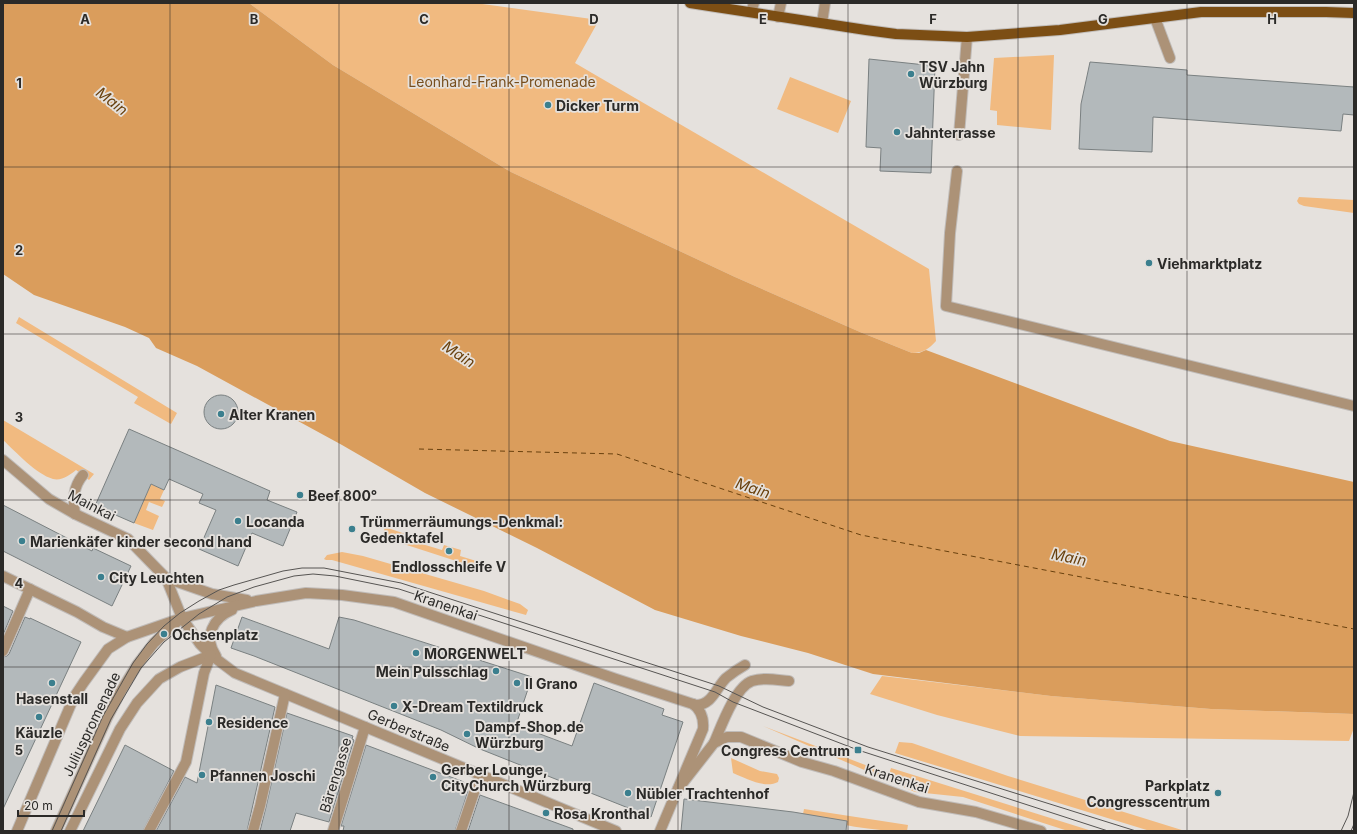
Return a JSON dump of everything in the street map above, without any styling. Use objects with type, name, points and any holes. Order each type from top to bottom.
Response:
[{"type":"main road","points":[[690,3],[753,8],[778,16],[896,34],[967,37],[1060,30],[1201,12],[1354,13]]},
{"type":"street","points":[[778,16],[781,3]]},
{"type":"street","points":[[822,23],[825,3]]},
{"type":"street","points":[[1155,18],[1170,58]]},
{"type":"street","points":[[959,135],[967,37]]},
{"type":"street","points":[[957,171],[950,232],[946,306],[1354,406]]},
{"type":"street","name":"Mainkai","points":[[3,460],[49,499],[75,514],[128,539],[166,578],[182,618]]},
{"type":"street","points":[[75,514],[73,501],[74,491],[83,475]]},
{"type":"street","points":[[3,576],[77,612],[103,627],[127,637]]},
{"type":"street","name":"Mainkai","points":[[166,578],[212,594],[240,600],[256,601]]},
{"type":"street","points":[[3,651],[30,590]]},
{"type":"street","name":"Kranenkai","points":[[182,618],[256,601],[306,592],[342,594],[394,602],[693,704]]},
{"type":"street","name":"Gerberstraße","points":[[235,673],[214,654],[210,643],[210,634],[216,620],[222,614],[256,601]]},
{"type":"street","name":"Gerberstraße","points":[[182,618],[200,644],[211,655],[235,673],[616,831]]},
{"type":"street","name":"Juliuspromenade","points":[[17,831],[74,697],[87,676],[108,649],[127,637],[182,618]]},
{"type":"street","name":"Juliuspromenade","points":[[56,831],[107,718],[125,685],[137,665],[154,643],[182,618]]},
{"type":"street","points":[[149,831],[186,762],[204,673],[211,655]]},
{"type":"street","name":"Juliuspromenade","points":[[70,831],[120,729],[137,703],[159,680],[180,667],[211,655]]},
{"type":"street","points":[[693,704],[702,704],[711,699],[725,679],[745,665]]},
{"type":"street","points":[[678,789],[714,744],[740,689],[748,682],[760,679],[789,681]]},
{"type":"street","points":[[253,831],[285,694]]},
{"type":"street","points":[[660,831],[703,729],[703,719],[701,713],[693,704]]},
{"type":"street","name":"Bärengasse","points":[[333,831],[365,727]]},
{"type":"street","name":"Kranenkai","points":[[714,744],[727,737],[741,737],[749,739],[802,762],[834,771],[919,802],[976,812],[1041,831]]},
{"type":"street","points":[[461,831],[480,775]]},
{"type":"green space","name":"Leonhard-Frank-Promenade","points":[[249,3],[475,3],[599,20],[575,63],[929,269],[936,341],[926,350],[912,353],[860,332],[735,277],[511,172],[333,65]]},
{"type":"green space","points":[[1054,55],[1051,130],[997,125],[997,111],[990,110],[994,58]]},
{"type":"green space","points":[[790,77],[851,101],[838,133],[777,109]]},
{"type":"green space","points":[[1299,197],[1354,200],[1354,213],[1304,206],[1299,204],[1297,201]]},
{"type":"green space","points":[[19,317],[177,413],[171,424],[134,403],[138,397],[16,323]]},
{"type":"green space","points":[[3,420],[94,474],[89,480],[76,470],[66,477],[53,479],[40,472],[26,462],[3,440]]},
{"type":"green space","points":[[151,484],[164,490],[160,499],[165,501],[162,507],[149,502],[146,510],[159,516],[153,530],[134,523]]},
{"type":"green space","points":[[385,527],[423,540],[422,544],[442,550],[444,545],[461,550],[460,556],[486,564],[484,570],[382,537]]},
{"type":"green space","points":[[342,552],[363,556],[484,591],[520,604],[528,610],[526,615],[324,559],[327,555]]},
{"type":"green space","points":[[882,676],[1051,696],[1211,709],[1354,714],[1354,728],[1349,741],[1020,736],[937,715],[870,694]]},
{"type":"green space","points":[[763,726],[889,774],[891,768],[1092,831],[1068,831],[963,797],[915,792]]},
{"type":"green space","points":[[899,742],[912,743],[1008,776],[1185,831],[1150,831],[895,753]]},
{"type":"green space","points":[[731,758],[760,771],[777,774],[779,778],[778,782],[773,784],[761,784],[733,773]]},
{"type":"green space","points":[[804,809],[908,825],[907,831],[868,829],[842,824],[803,814]]},
{"type":"water","name":"Main","points":[[3,3],[249,3],[333,65],[511,172],[735,277],[860,332],[912,353],[919,353],[926,350],[1170,441],[1354,482],[1354,714],[1211,709],[1051,696],[873,674],[808,653],[741,636],[655,610],[537,548],[425,493],[342,445],[197,366],[156,348],[149,338],[125,327],[34,295],[3,274]]},
{"type":"building","points":[[869,59],[935,66],[931,173],[880,171],[881,148],[866,147]]},
{"type":"building","points":[[1090,62],[1187,70],[1187,75],[1354,87],[1354,115],[1343,114],[1341,131],[1153,117],[1152,152],[1079,149],[1081,104]]},
{"type":"building","name":"Alter Kranen","points":[[218,395],[224,395],[228,396],[235,402],[238,412],[237,419],[231,426],[224,429],[218,429],[214,428],[207,422],[204,415],[204,409],[205,405],[211,398]]},
{"type":"building","points":[[129,429],[270,491],[267,500],[297,512],[283,546],[252,533],[238,566],[199,549],[216,510],[199,503],[203,494],[169,479],[164,490],[151,484],[134,523],[95,506]]},
{"type":"building","points":[[3,505],[92,551],[93,548],[131,566],[112,606],[3,551]]},
{"type":"building","points":[[3,606],[13,611],[3,635]]},
{"type":"building","points":[[25,617],[81,642],[3,809],[3,657],[9,654]]},
{"type":"building","points":[[242,617],[329,649],[339,617],[354,620],[532,677],[516,725],[572,746],[594,683],[664,709],[662,715],[683,722],[651,817],[480,749],[441,730],[231,648]]},
{"type":"building","points":[[216,685],[275,707],[247,831],[156,831],[185,777],[197,783]]},
{"type":"building","points":[[287,713],[353,736],[352,739],[354,740],[329,822],[296,813],[290,831],[260,831],[266,807]]},
{"type":"building","points":[[125,745],[174,771],[143,831],[83,831]]},
{"type":"building","points":[[366,745],[464,782],[462,789],[468,791],[455,831],[343,831],[344,826],[341,826]]},
{"type":"building","points":[[480,795],[573,829],[573,831],[468,831]]},
{"type":"building","points":[[684,799],[793,812],[847,821],[846,831],[681,831]]},
{"type":"ferry route","points":[[419,449],[617,454],[861,535],[1354,629]]},
{"type":"tram line","points":[[52,831],[103,716],[133,663],[147,644],[164,626],[180,613],[219,590],[283,571],[302,568],[324,568],[401,583],[719,686],[763,707],[868,747],[1136,831]]},
{"type":"tram line","points":[[61,831],[111,719],[141,668],[164,642],[199,614],[227,597],[254,587],[294,576],[313,574],[335,576],[399,589],[715,692],[733,702],[858,750],[1108,831]]},
{"type":"tram line","points":[[1341,831],[1348,816],[1354,792]]},
{"type":"tram line","points":[[1351,831],[1354,824]]},
{"type":"place","name":"TSV Jahn Würzburg","points":[[911,74]]},
{"type":"place","name":"Dicker Turm","points":[[548,105]]},
{"type":"place","name":"Jahnterrasse","points":[[897,132]]},
{"type":"place","name":"Viehmarktplatz","points":[[1149,263]]},
{"type":"place","name":"Alter Kranen","points":[[221,414]]},
{"type":"place","name":"Beef 800°","points":[[300,495]]},
{"type":"place","name":"Locanda","points":[[238,521]]},
{"type":"place","name":"Trümmerräumungs-Denkmal: Gedenktafel","points":[[352,529]]},
{"type":"place","name":"Marienkäfer kinder second hand","points":[[22,541]]},
{"type":"place","name":"Endlosschleife V","points":[[449,551]]},
{"type":"place","name":"City Leuchten","points":[[101,577]]},
{"type":"place","name":"Ochsenplatz","points":[[164,634]]},
{"type":"place","name":"MORGENWELT","points":[[416,653]]},
{"type":"place","name":"Mein Pulsschlag","points":[[496,671]]},
{"type":"place","name":"Hasenstall","points":[[52,683]]},
{"type":"place","name":"Il Grano","points":[[517,683]]},
{"type":"place","name":"X-Dream Textildruck","points":[[394,706]]},
{"type":"place","name":"Käuzle","points":[[39,717]]},
{"type":"place","name":"Residence","points":[[209,722]]},
{"type":"place","name":"Dampf-Shop.de Würzburg","points":[[467,734]]},
{"type":"place","name":"Congress Centrum","points":[[858,750]]},
{"type":"place","name":"Pfannen Joschi","points":[[202,775]]},
{"type":"place","name":"Gerber Lounge, CityChurch Würzburg","points":[[433,777]]},
{"type":"place","name":"Nübler Trachtenhof","points":[[628,793]]},
{"type":"place","name":"Parkplatz Congresscentrum","points":[[1218,793]]},
{"type":"place","name":"Rosa Kronthal","points":[[546,813]]}]
